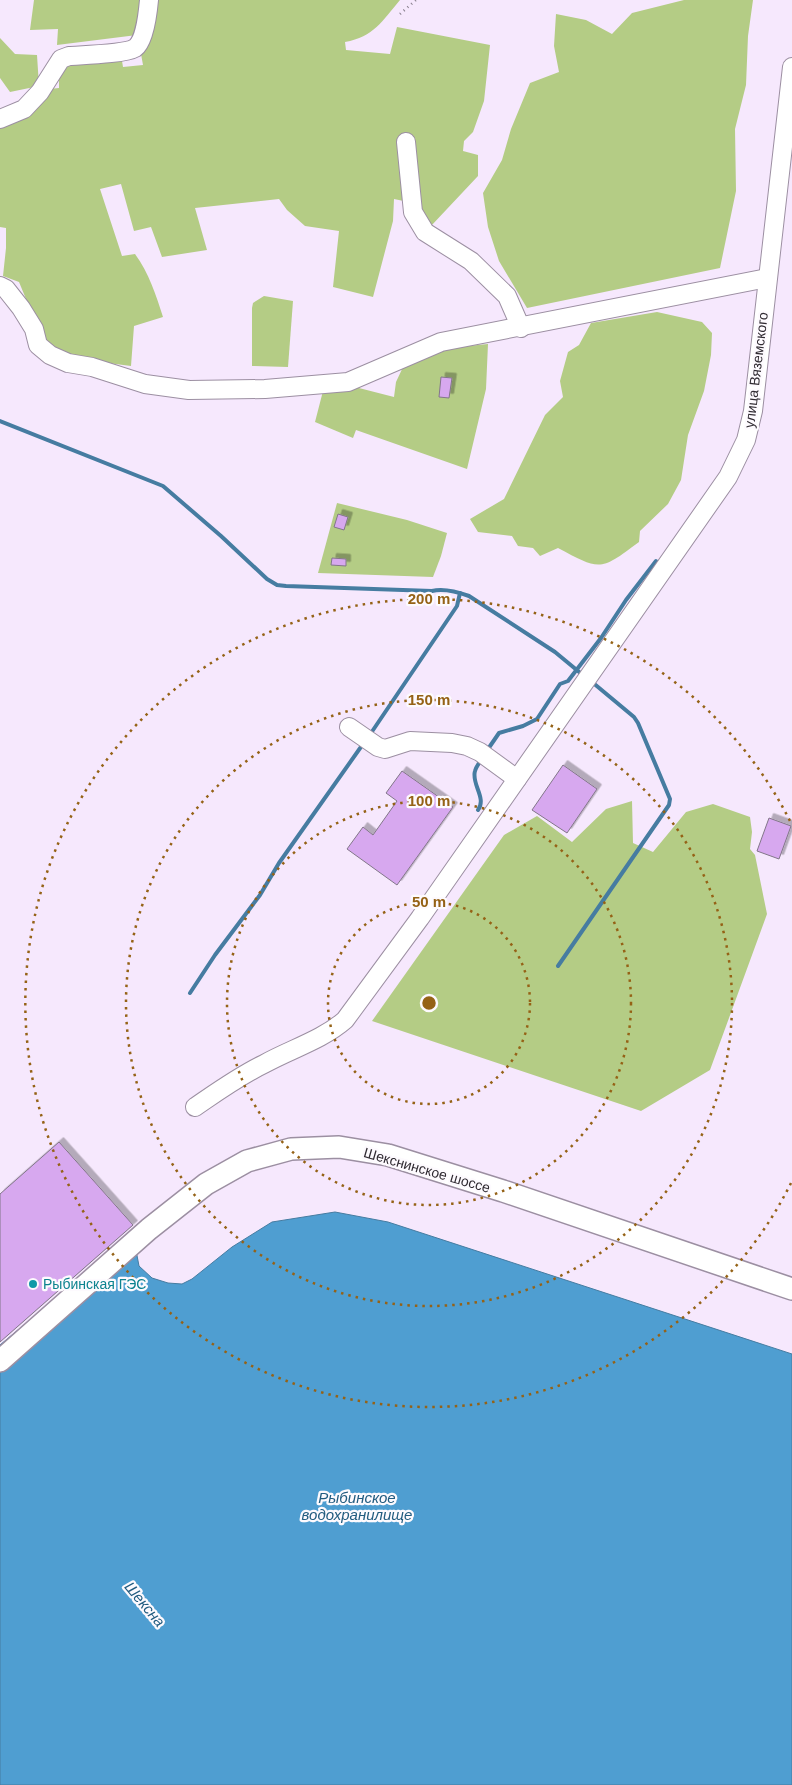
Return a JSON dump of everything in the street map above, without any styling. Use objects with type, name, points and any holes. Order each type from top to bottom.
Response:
[{"type":"main road","name":"Шекснинское шоссе","points":[[0,1361],[149,1229],[206,1184],[247,1161],[291,1149],[339,1147],[388,1155],[503,1191],[792,1289]]},
{"type":"street","points":[[0,119],[24,109],[40,92],[61,59],[69,56],[123,51],[135,48],[142,39],[149,0]]},
{"type":"street","name":"улица Вяземского","points":[[195,1107],[244,1074],[310,1043],[336,1028],[345,1020],[415,925],[582,684],[720,491],[742,452],[748,433],[755,394],[767,278],[786,159],[792,68]]},
{"type":"street","points":[[406,142],[413,212],[425,232],[471,260],[506,296],[521,328]]},
{"type":"street","points":[[0,286],[6,289],[21,308],[34,329],[38,345],[50,355],[68,364],[92,367],[145,384],[189,390],[265,389],[348,382],[441,342],[521,328],[767,278]]},
{"type":"street","points":[[349,727],[378,747],[385,749],[410,741],[467,746],[480,752],[517,778]]},
{"type":"path","points":[[400,14],[416,0]]},
{"type":"green space","points":[[34,0],[144,0],[137,35],[57,45],[58,29],[30,30]]},
{"type":"green space","points":[[153,0],[400,0],[377,27],[355,40],[345,42],[346,50],[390,54],[397,27],[490,45],[484,101],[473,132],[464,141],[463,151],[478,155],[478,176],[431,226],[418,204],[394,199],[393,221],[373,297],[333,287],[339,231],[305,226],[287,210],[279,199],[195,208],[207,250],[162,257],[151,227],[134,231],[121,184],[100,189],[122,256],[135,254],[140,261],[152,284],[163,317],[134,326],[131,366],[61,353],[43,340],[19,282],[3,276],[6,228],[0,227],[0,125],[49,89],[59,88],[59,62],[121,55],[123,67],[143,65],[141,54],[147,35]]},
{"type":"green space","points":[[684,0],[753,0],[748,36],[746,85],[735,129],[736,191],[720,268],[527,308],[499,261],[488,227],[483,193],[502,160],[511,129],[530,83],[559,72],[554,46],[556,14],[586,20],[612,34],[632,13]]},
{"type":"green space","points":[[0,38],[15,54],[37,55],[39,86],[10,92],[0,78]]},
{"type":"green space","points":[[264,296],[293,301],[288,367],[252,366],[252,308],[253,303]]},
{"type":"green space","points":[[657,312],[702,322],[712,333],[711,355],[704,391],[688,435],[681,480],[668,504],[640,531],[639,542],[608,563],[592,564],[558,548],[540,556],[533,548],[518,546],[512,536],[478,532],[470,519],[504,499],[545,415],[563,397],[560,381],[568,352],[579,345],[591,323]]},
{"type":"green space","points":[[488,344],[486,389],[467,469],[356,430],[353,438],[315,422],[323,391],[355,387],[394,397],[396,382],[404,365],[448,348]]},
{"type":"green space","points":[[337,503],[407,520],[447,533],[433,577],[318,573]]},
{"type":"green space","points":[[632,801],[633,843],[653,852],[686,812],[713,804],[750,817],[752,832],[750,849],[755,855],[767,914],[710,1070],[641,1111],[372,1021],[504,835],[537,816],[572,842],[606,809]]},
{"type":"water","name":"Рыбинское водохранилище","points":[[335,1212],[388,1222],[792,1354],[792,1785],[0,1785],[0,1345],[123,1242],[135,1245],[139,1266],[152,1278],[168,1283],[182,1284],[192,1279],[232,1247],[272,1222]]},
{"type":"building","points":[[441,377],[452,378],[449,398],[439,397]]},
{"type":"building","points":[[338,514],[348,517],[344,530],[334,527]]},
{"type":"building","points":[[332,558],[346,559],[346,566],[331,565]]},
{"type":"building","points":[[563,765],[597,789],[567,833],[532,810]]},
{"type":"building","points":[[402,771],[453,807],[397,885],[347,849],[363,827],[373,835],[397,801],[386,793]]},
{"type":"building","points":[[769,818],[791,826],[779,859],[757,851]]},
{"type":"building","name":"Рыбинская ГЭС","points":[[59,1142],[133,1225],[0,1342],[0,1194]]},
{"type":"waterway","points":[[0,421],[163,486],[267,579],[277,585],[441,590],[460,593],[469,596],[555,652],[584,676]]},
{"type":"waterway","points":[[486,752],[499,733],[523,726],[537,719],[560,684],[568,681],[656,561]]},
{"type":"waterway","points":[[369,736],[457,606],[460,593]]},
{"type":"waterway","points":[[558,966],[669,805],[670,799],[638,723],[634,717],[592,682]]},
{"type":"waterway","points":[[190,993],[215,955],[260,895],[279,863],[363,744]]},
{"type":"waterway","points":[[478,810],[481,801],[474,776],[481,760]]},
{"type":"place","name":"Рыбинская ГЭС","points":[[33,1284]]},
{"type":"water label","name":"Шексна","points":[[145,1604]]}]
